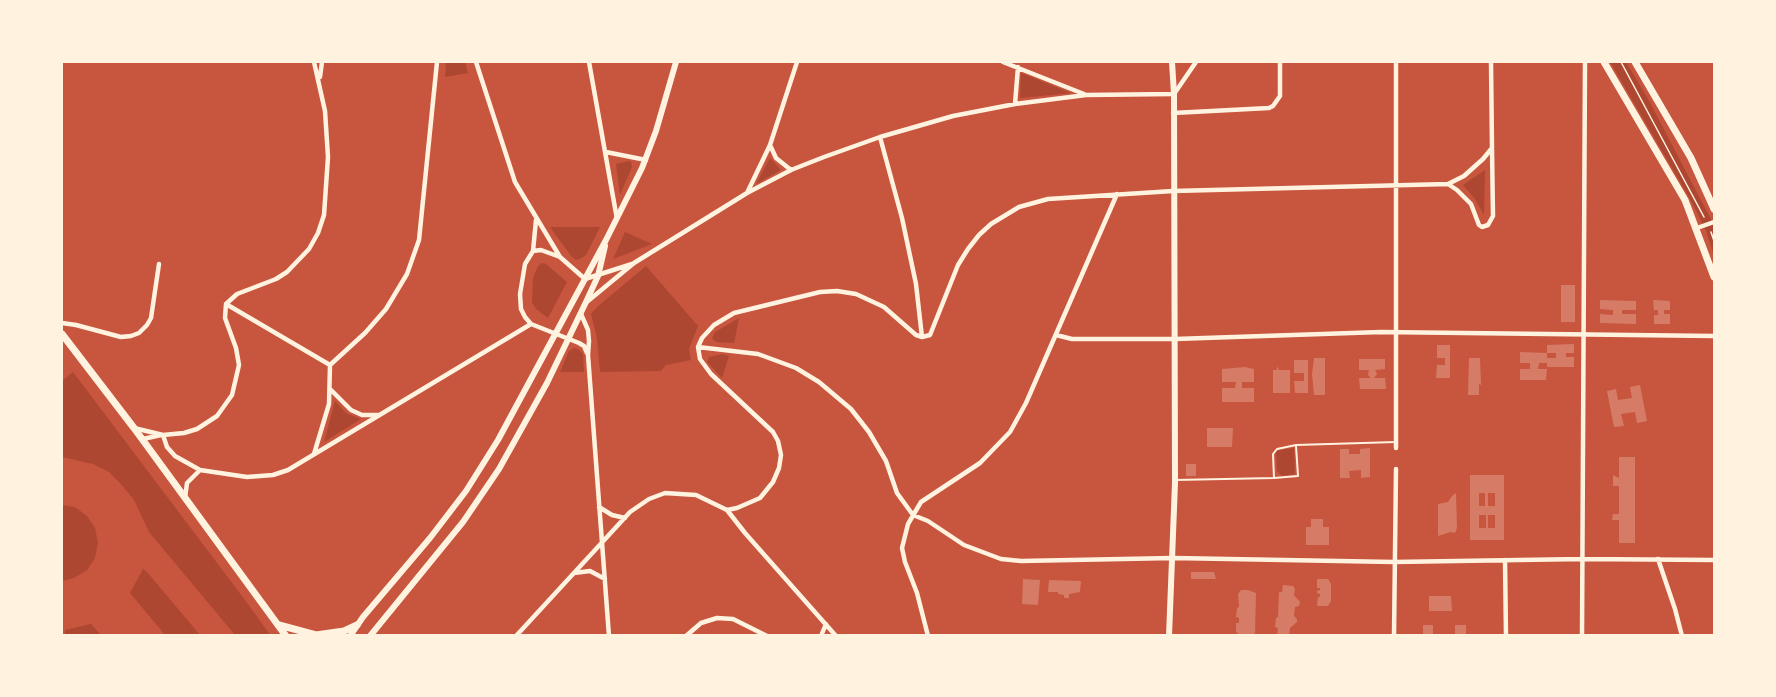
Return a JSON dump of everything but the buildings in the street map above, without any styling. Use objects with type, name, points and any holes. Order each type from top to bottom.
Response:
[{"type":"main road","points":[[350,636],[466,491],[498,440],[606,240],[646,160],[676,62]]},
{"type":"main road","points":[[1169,636],[1175,480],[1172,62]]},
{"type":"main road","points":[[1604,62],[1662,157],[1685,200],[1714,277]]},
{"type":"main road","points":[[1635,62],[1691,158],[1714,208]]},
{"type":"main road","points":[[1705,186],[1714,190]]},
{"type":"main road","points":[[370,636],[469,513],[499,469],[547,383],[581,314],[598,276],[606,240]]},
{"type":"main road","points":[[62,334],[143,439],[286,636]]},
{"type":"main road","points":[[279,625],[316,635],[344,631],[357,626]]},
{"type":"street","points":[[143,439],[184,433],[208,423],[217,416],[232,395],[239,365],[236,348],[225,318],[226,304],[237,294],[276,279],[287,272],[309,249],[318,233],[324,215],[328,158],[325,111],[314,62]]},
{"type":"street","points":[[319,80],[322,62]]},
{"type":"street","points":[[314,454],[326,418],[331,390],[330,365],[380,316],[397,293],[413,260],[421,230],[437,62]]},
{"type":"street","points":[[476,62],[515,182],[560,257],[585,279],[634,263]]},
{"type":"street","points":[[589,62],[617,219]]},
{"type":"street","points":[[747,193],[770,144],[797,62]]},
{"type":"street","points":[[1003,62],[1086,94]]},
{"type":"street","points":[[586,302],[634,263],[747,193],[790,170],[880,137],[952,116],[1086,94],[1174,94],[1196,62]]},
{"type":"street","points":[[1173,113],[1269,108],[1280,96],[1280,62]]},
{"type":"street","points":[[1396,62],[1396,445]]},
{"type":"street","points":[[1448,184],[1471,204],[1479,225],[1482,227],[1488,225],[1493,216],[1491,62]]},
{"type":"street","points":[[1582,636],[1585,62]]},
{"type":"street","points":[[1015,104],[1018,67]]},
{"type":"street","points":[[880,137],[902,218],[916,284],[922,337]]},
{"type":"street","points":[[770,144],[776,158],[790,170]]},
{"type":"street","points":[[727,510],[744,505],[767,492],[777,476],[781,455],[778,441],[766,424],[705,369],[700,359],[698,346],[706,332],[734,313],[811,294],[837,291],[856,294],[884,307],[910,331],[922,337],[930,334],[934,327],[963,257],[979,235],[991,224],[1019,207],[1048,199],[1117,194],[1448,184],[1464,177],[1492,148]]},
{"type":"street","points":[[606,152],[646,160]]},
{"type":"street","points":[[928,636],[902,548],[908,524],[928,495],[980,463],[1010,432],[1026,404],[1117,194]]},
{"type":"street","points":[[536,218],[533,251],[525,264],[520,294],[521,309],[531,324],[584,346],[588,355]]},
{"type":"street","points":[[1696,228],[1714,222]]},
{"type":"street","points":[[533,251],[542,250],[560,257]]},
{"type":"street","points":[[62,323],[121,337],[139,333],[151,318],[159,264]]},
{"type":"street","points":[[226,304],[330,365]]},
{"type":"street","points":[[581,314],[588,330],[609,636]]},
{"type":"street","points":[[163,435],[167,447],[175,456],[200,470],[247,477],[264,476],[288,470],[531,324]]},
{"type":"street","points":[[1056,335],[1072,339],[1175,339],[1396,332],[1714,336]]},
{"type":"street","points":[[698,346],[737,351],[778,361],[811,377],[851,409],[869,432],[886,461],[897,493],[913,515],[928,521],[964,545],[1001,559],[1021,561],[1173,558],[1394,562],[1582,559],[1714,560]]},
{"type":"street","points":[[331,390],[351,410],[362,415],[381,414]]},
{"type":"street","points":[[134,428],[163,435]]},
{"type":"street","points":[[1394,636],[1396,469]]},
{"type":"street","points":[[185,498],[187,483],[200,470]]},
{"type":"street","points":[[516,636],[625,518],[648,499],[665,493],[696,495],[727,510],[836,636]]},
{"type":"street","points":[[599,507],[612,515],[625,518]]},
{"type":"street","points":[[1658,559],[1682,636]]},
{"type":"street","points":[[1505,560],[1506,636]]},
{"type":"street","points":[[574,573],[590,571],[605,579]]},
{"type":"street","points":[[686,636],[701,623],[717,618],[733,618],[767,636]]},
{"type":"street","points":[[821,636],[826,624]]},
{"type":"lane","points":[[1175,480],[1298,476],[1296,445]]},
{"type":"lane","points":[[1274,478],[1273,454],[1277,449],[1296,445],[1396,445]]},
{"type":"path","points":[[1621,62],[1708,224],[1714,242]]},
{"type":"shaded area","points":[[446,62],[465,62],[468,73],[445,77]]},
{"type":"shaded area","points":[[1610,62],[1626,62],[1647,97],[1714,225],[1714,256],[1706,231],[1690,199]]},
{"type":"shaded area","points":[[1021,73],[1071,93],[1020,98]]},
{"type":"shaded area","points":[[770,158],[781,170],[756,184]]},
{"type":"shaded area","points":[[629,161],[632,167],[620,195],[616,164]]},
{"type":"shaded area","points":[[1485,170],[1484,215],[1475,199],[1463,185]]},
{"type":"shaded area","points":[[550,227],[600,227],[586,255],[576,260]]},
{"type":"shaded area","points":[[625,232],[652,244],[613,259]]},
{"type":"shaded area","points":[[542,263],[567,282],[548,318],[536,309],[532,302],[533,278],[538,266]]},
{"type":"shaded area","points":[[646,266],[698,326],[689,349],[691,360],[666,365],[661,371],[600,372],[597,338],[591,314]]},
{"type":"shaded area","points":[[739,318],[734,343],[716,342],[712,338],[715,332]]},
{"type":"shaded area","points":[[574,348],[583,354],[584,372],[560,372],[569,351]]},
{"type":"shaded area","points":[[723,354],[729,356],[722,378],[707,362],[709,357]]},
{"type":"shaded area","points":[[73,372],[270,635],[235,635],[149,532],[134,500],[121,484],[109,472],[93,464],[62,457],[62,381]]},
{"type":"shaded area","points":[[335,401],[346,413],[361,419],[324,442]]},
{"type":"shaded area","points":[[1294,448],[1295,474],[1282,476],[1277,471],[1276,451]]},
{"type":"shaded area","points":[[62,505],[75,507],[87,516],[95,528],[98,543],[95,558],[87,570],[74,578],[62,581]]},
{"type":"shaded area","points":[[143,569],[200,635],[165,635],[130,593]]},
{"type":"shaded area","points":[[91,624],[101,635],[65,634],[65,630]]}]
